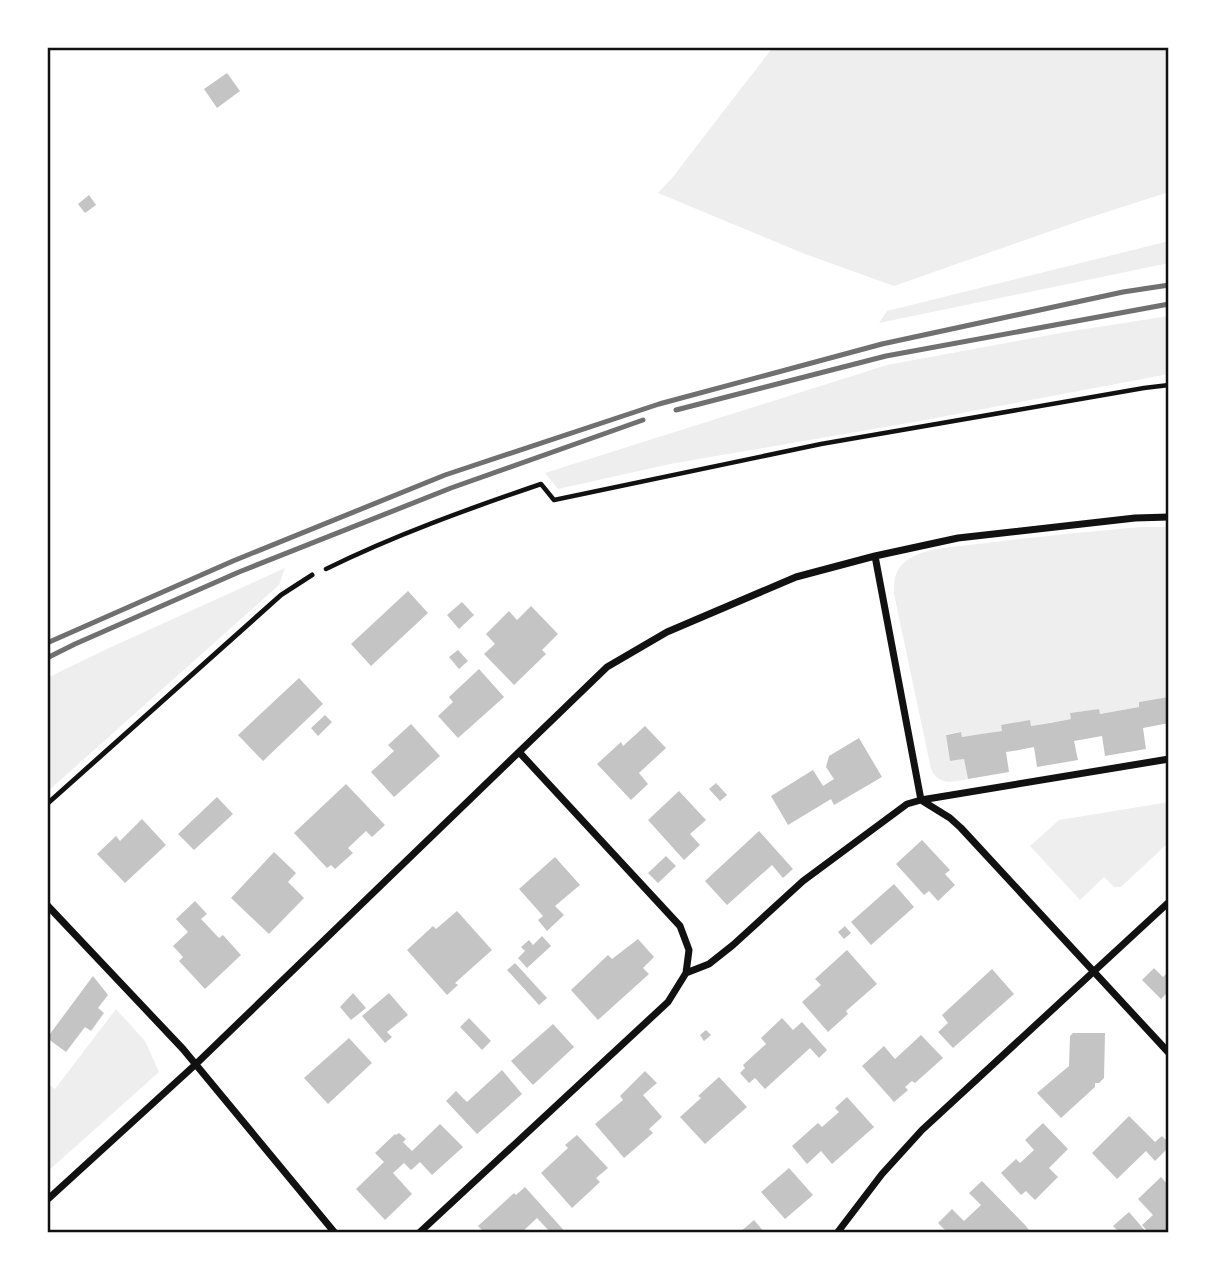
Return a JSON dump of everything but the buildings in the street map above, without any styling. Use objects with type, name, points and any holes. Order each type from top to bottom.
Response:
[{"type":"street","points":[[47,1200],[196,1064],[607,667],[667,632],[796,577],[874,556],[958,538],[1135,517],[1169,517]]},
{"type":"street","points":[[874,556],[921,800],[961,828],[1169,1053]]},
{"type":"street","points":[[419,1233],[667,1002],[686,973],[690,950],[680,926],[519,752]]},
{"type":"street","points":[[686,973],[709,964],[803,880],[907,804],[1169,759]]},
{"type":"street","points":[[837,1233],[882,1174],[922,1130],[1169,902]]},
{"type":"street","points":[[47,905],[196,1064],[335,1233]]},
{"type":"lane","points":[[47,804],[281,595],[312,575]]},
{"type":"path","points":[[312,575],[443,518],[541,484],[554,500],[821,444],[1169,385]]},
{"type":"shaded area","points":[[773,47],[1169,47],[1169,192],[894,286],[805,254],[658,193]]},
{"type":"shaded area","points":[[1169,241],[1169,263],[879,323],[887,311]]},
{"type":"shaded area","points":[[1169,316],[1169,374],[670,464],[558,489],[545,473],[887,365]]},
{"type":"shaded area","points":[[1140,527],[1169,527],[1169,702],[1167,697],[1139,702],[1139,707],[1100,714],[1099,709],[1070,713],[1071,719],[1031,726],[1030,721],[1001,726],[1002,731],[962,737],[961,732],[946,734],[950,761],[964,759],[968,779],[951,782],[938,778],[931,769],[894,594],[899,568],[914,556],[941,548]]},
{"type":"shaded area","points":[[285,568],[279,585],[47,792],[47,678]]},
{"type":"shaded area","points":[[1169,802],[1169,842],[1121,887],[1114,887],[1104,877],[1080,900],[1030,846],[1059,820]]},
{"type":"shaded area","points":[[116,1009],[145,1041],[159,1072],[47,1172],[47,1083],[55,1089]]},
{"type":"railway","points":[[47,643],[233,561],[445,475],[659,404],[882,344],[1123,292],[1169,285]]},
{"type":"railway","points":[[676,410],[886,356],[1169,304]]},
{"type":"railway","points":[[47,658],[239,572],[451,488],[643,420]]}]
